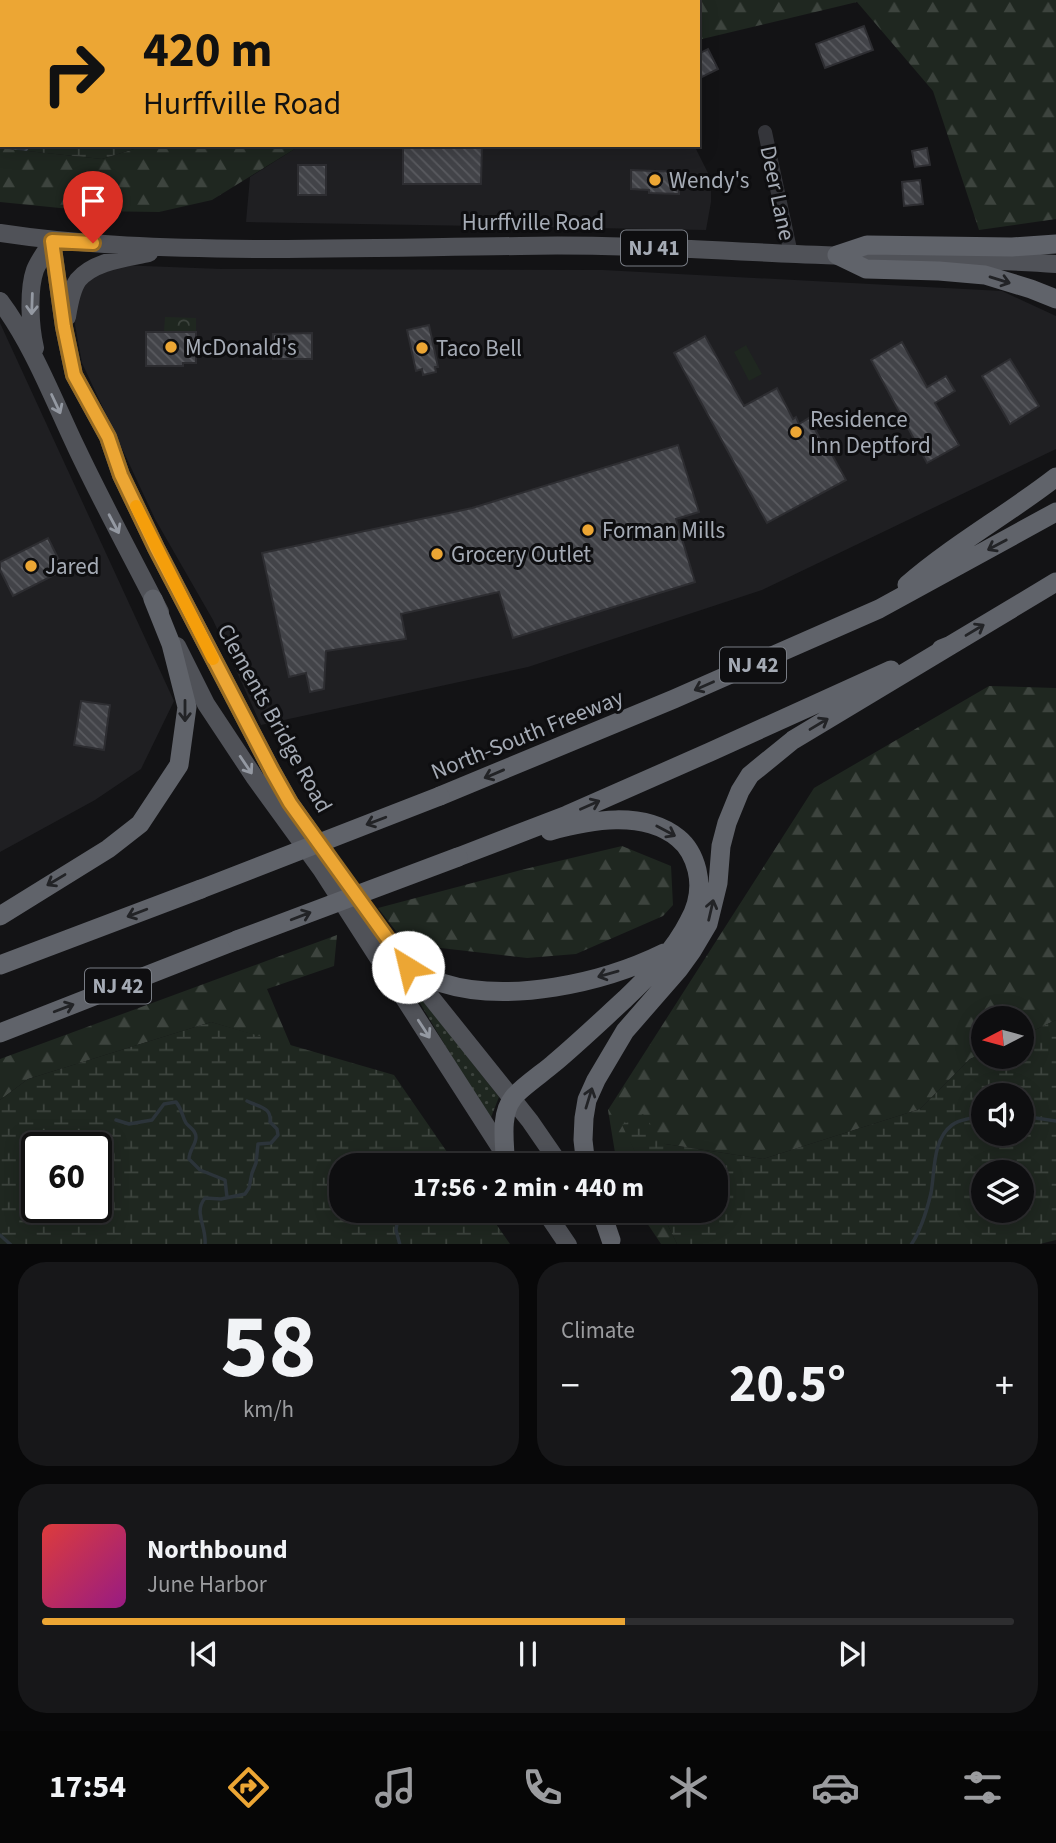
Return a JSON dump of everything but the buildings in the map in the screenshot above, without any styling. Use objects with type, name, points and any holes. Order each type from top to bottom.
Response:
[{"type":"highway","points":[[837,255],[867,245],[1012,247],[1056,244]]},
{"type":"highway","points":[[837,255],[866,269],[985,275],[1056,299]]},
{"type":"highway","points":[[879,609],[930,565],[1056,477]]},
{"type":"highway","name":"North-South Freeway","points":[[0,965],[440,796],[674,699],[879,609],[1056,512]]},
{"type":"highway","name":"NJ 42","points":[[0,1033],[576,811],[861,682],[951,645],[1056,582]]},
{"type":"highway","points":[[0,916],[108,849],[140,824],[179,765],[187,707],[171,644],[153,599]]},
{"type":"highway","points":[[584,1153],[584,1118],[587,1100],[596,1080],[625,1031],[686,960],[708,924],[719,883],[721,846],[727,822],[750,775],[793,740],[951,645]]},
{"type":"highway","points":[[458,857],[562,828],[604,820],[651,824],[669,832],[681,840],[696,865],[699,888],[695,906],[671,949],[650,975],[590,1033],[512,1098],[504,1122],[508,1153]]},
{"type":"highway","points":[[408,967],[443,983],[464,988],[520,991],[564,987],[638,965],[671,949]]},
{"type":"highway","points":[[606,1223],[613,1242]]},
{"type":"main road","name":"NJ 41","points":[[0,233],[52,241]]},
{"type":"main road","name":"Hurffville Road","points":[[52,241],[167,248],[680,248],[1056,264]]},
{"type":"main road","name":"Clements Bridge Road","points":[[52,241],[74,375],[108,437],[121,475],[156,548],[272,771],[290,803],[408,967],[512,1098],[552,1153]]},
{"type":"main road","name":"Clements Bridge Road","points":[[41,373],[31,332],[31,302],[35,271],[52,241]]},
{"type":"main road","points":[[64,327],[71,296],[79,280],[89,272],[100,264],[167,248]]},
{"type":"main road","name":"Clements Bridge Road","points":[[0,301],[28,345],[107,510],[205,704],[321,869],[504,1153]]},
{"type":"main road","points":[[553,1223],[568,1244]]},
{"type":"main road","points":[[600,1223],[613,1242]]},
{"type":"street","name":"Deer Lane","points":[[765,132],[791,254]]},
{"type":"shaded area","points":[[298,147],[695,147],[711,179],[711,202],[706,230],[246,222],[250,177]]},
{"type":"shaded area","points":[[118,265],[222,269],[603,270],[1002,291],[1056,316],[1056,449],[762,590],[528,667],[261,725],[213,620],[155,519],[82,363],[75,325],[76,295],[96,272]]},
{"type":"shaded area","points":[[0,323],[174,701],[141,769],[95,800],[0,852]]},
{"type":"green space","points":[[700,0],[1056,0],[1056,219],[979,230],[933,91],[857,2],[700,40]]},
{"type":"green space","points":[[30,147],[141,147],[102,159],[27,151]]},
{"type":"green space","points":[[141,147],[298,147],[212,200],[159,212],[90,211],[0,202],[0,148],[102,159]]},
{"type":"green space","points":[[165,317],[196,318],[196,332],[164,332]]},
{"type":"green space","points":[[746,345],[762,374],[749,381],[734,352]]},
{"type":"green space","points":[[989,686],[1056,688],[1056,1020],[1034,1030],[1034,1006],[971,1006],[971,1059],[920,1109],[763,1159],[665,1144],[623,1125],[636,1153],[615,1153],[608,1110],[814,788]]},
{"type":"green space","points":[[622,846],[671,866],[673,905],[663,916],[576,954],[527,958],[406,944],[378,908],[521,870]]},
{"type":"green space","points":[[337,935],[334,966],[267,989],[291,1046],[211,1022],[28,1079],[0,1100],[0,1059]]},
{"type":"green space","points":[[418,994],[499,1097],[490,1120],[415,995]]},
{"type":"green space","points":[[1056,1020],[1056,1240],[1040,1244],[677,1244],[667,1223],[728,1223],[728,1154],[763,1159],[920,1109],[970,1059],[971,1069],[1034,1069],[1034,1030]]},
{"type":"green space","points":[[211,1022],[394,1075],[448,1153],[329,1153],[329,1223],[495,1223],[510,1244],[0,1244],[0,1100],[28,1079]]},
{"type":"green space","points":[[643,1114],[665,1144],[724,1153],[635,1153],[622,1125]]},
{"type":"green space","points":[[647,1223],[667,1223],[677,1244],[661,1244]]},
{"type":"water","points":[[0,147],[30,147],[27,151]]},
{"type":"waterway","points":[[205,1244],[200,1214],[205,1198],[221,1199],[245,1194],[256,1163],[258,1144],[271,1143],[278,1135],[267,1110],[247,1101]]},
{"type":"waterway","points":[[116,1120],[129,1124],[152,1120],[164,1104],[176,1102],[186,1123],[196,1135],[189,1159],[200,1170],[225,1180],[227,1197]]},
{"type":"waterway","points":[[1034,1118],[1056,1121]]},
{"type":"waterway","points":[[912,1244],[928,1206],[941,1139],[952,1125],[971,1119]]},
{"type":"waterway","points":[[397,1223],[400,1244]]},
{"type":"waterway","points":[[0,1235],[10,1244]]},
{"type":"slow traffic","points":[[136,506],[213,659]]},
{"type":"place","name":"Wendy's","points":[[655,180]]},
{"type":"place","name":"McDonald's","points":[[171,347]]},
{"type":"place","name":"Taco Bell","points":[[422,348]]},
{"type":"place","name":"Residence Inn Deptford","points":[[796,432]]},
{"type":"place","name":"Forman Mills","points":[[588,530]]},
{"type":"place","name":"Grocery Outlet","points":[[437,554]]},
{"type":"place","name":"Jared","points":[[31,566]]},
{"type":"route","points":[[93,243],[52,241],[74,375],[108,437],[121,475],[156,548],[290,803],[408,967]]}]
